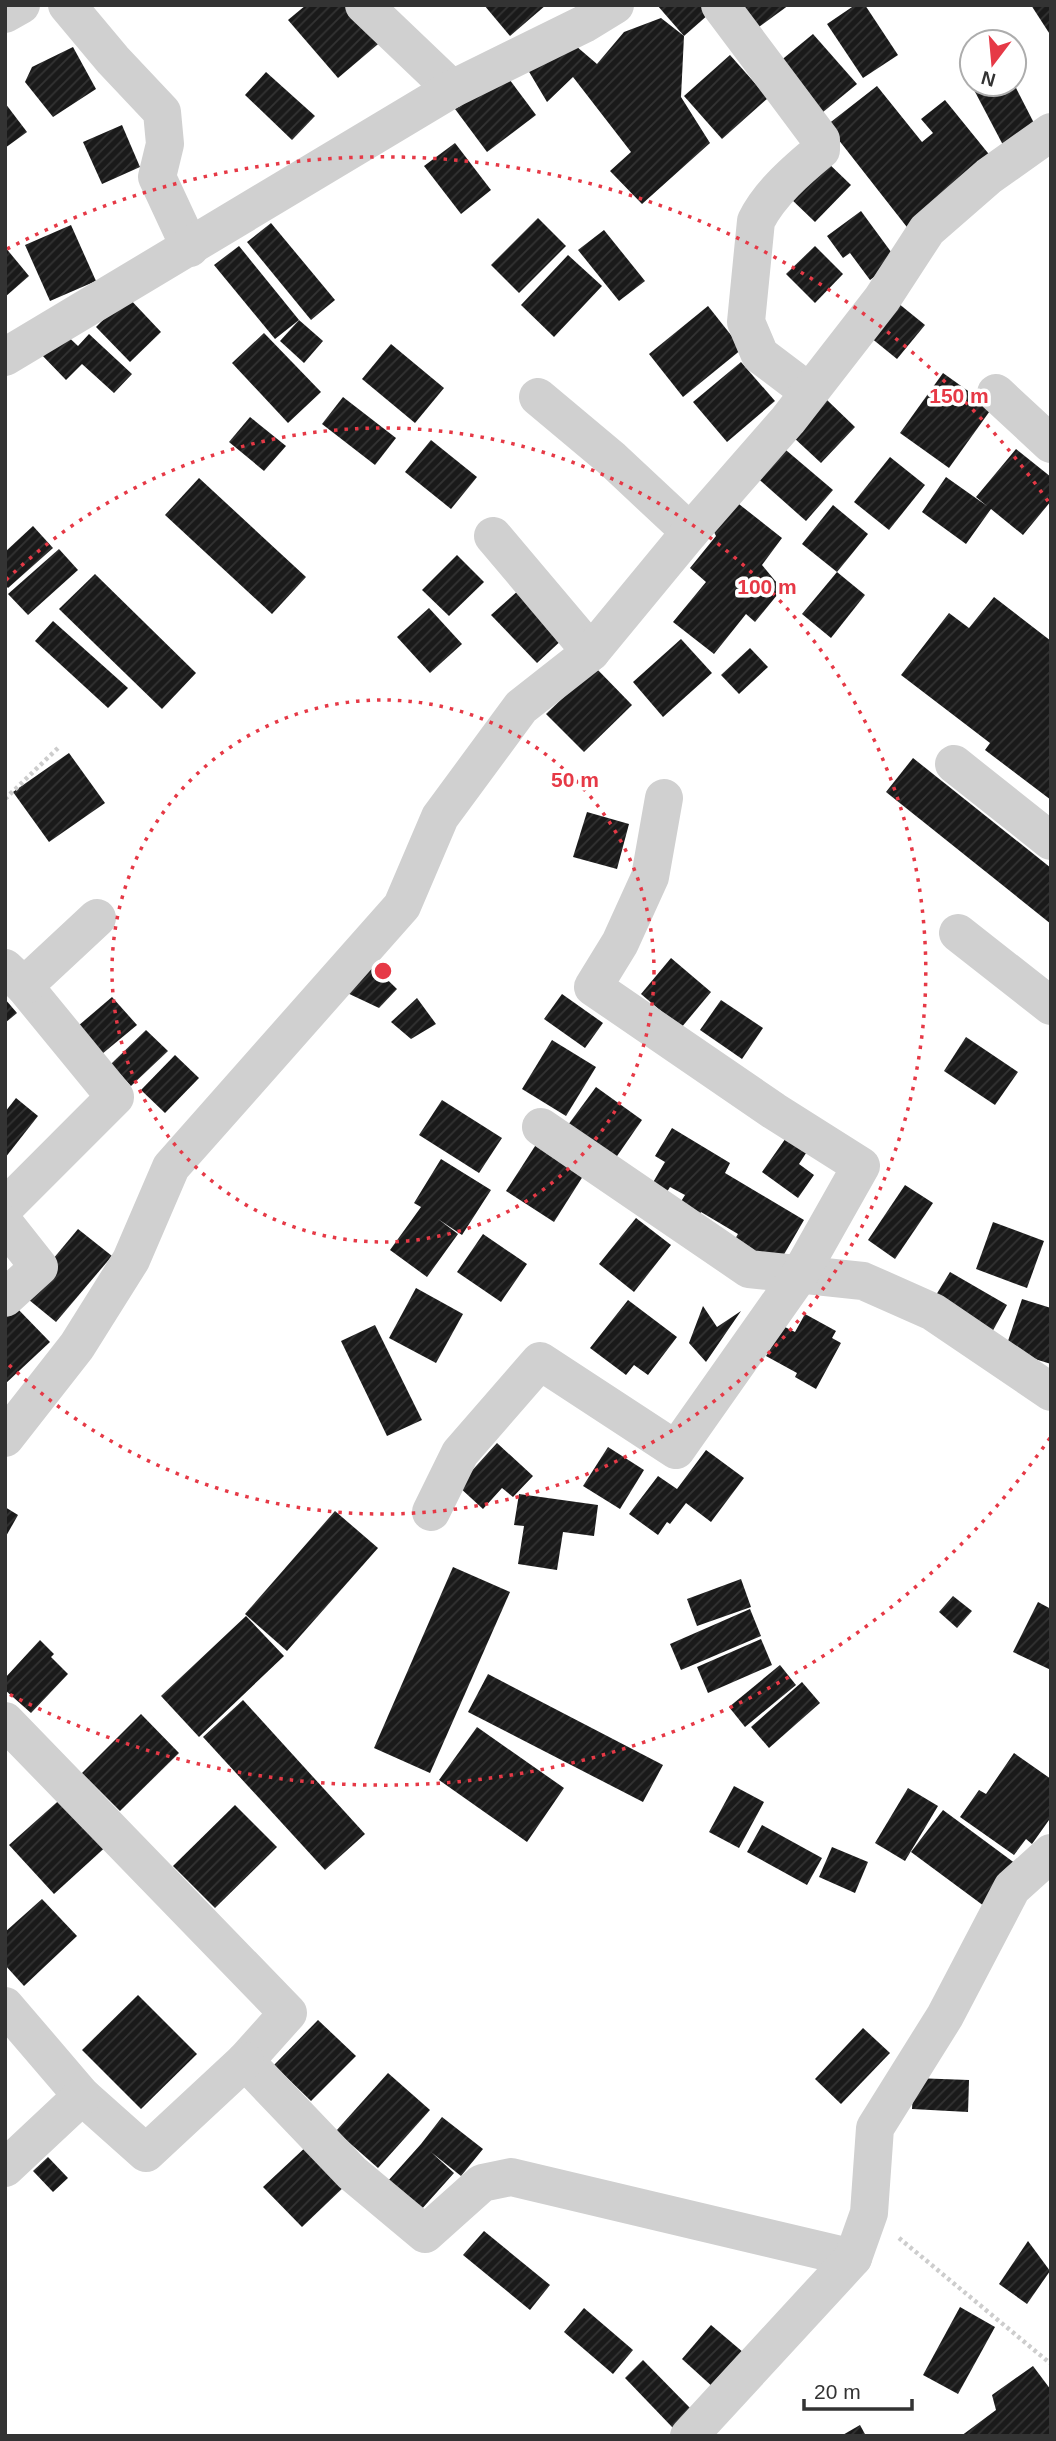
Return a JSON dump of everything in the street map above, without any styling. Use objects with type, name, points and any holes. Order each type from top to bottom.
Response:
[{"type":"street","points":[[5,14],[21,5]]},
{"type":"street","points":[[67,5],[113,60],[162,112],[165,144],[157,177],[190,248]]},
{"type":"street","points":[[364,5],[452,89]]},
{"type":"street","points":[[5,357],[452,89],[584,24],[615,5]]},
{"type":"street","points":[[720,5],[821,140],[821,150],[763,207],[756,221],[746,322],[760,355],[809,392]]},
{"type":"street","points":[[5,1438],[77,1346],[131,1260],[171,1167],[402,906],[440,817],[521,707],[591,652],[809,392],[882,299],[927,230],[989,176],[1051,132]]},
{"type":"street","points":[[996,393],[1051,444]]},
{"type":"street","points":[[538,397],[612,458],[690,532]]},
{"type":"street","points":[[492,536],[591,652]]},
{"type":"street","points":[[954,764],[1051,841]]},
{"type":"street","points":[[432,1512],[460,1453],[540,1361],[676,1450],[800,1275],[861,1166],[774,1111],[593,987],[620,943],[650,877],[664,798]]},
{"type":"street","points":[[5,1207],[115,1097],[15,977],[97,918]]},
{"type":"street","points":[[958,933],[1051,1006]]},
{"type":"street","points":[[541,1127],[749,1269],[863,1281],[933,1312],[1051,1392]]},
{"type":"street","points":[[5,1224],[39,1267],[5,1298]]},
{"type":"street","points":[[5,1721],[288,2013],[244,2061],[146,2153],[82,2096],[5,2006]]},
{"type":"street","points":[[688,2436],[853,2258],[869,2213],[875,2128],[945,2016],[1012,1888],[1051,1853]]},
{"type":"street","points":[[244,2061],[352,2173],[425,2234],[482,2183],[511,2177],[853,2258]]},
{"type":"street","points":[[5,2168],[82,2096]]},
{"type":"path","points":[[5,799],[59,747]]},
{"type":"path","points":[[869,2213],[1051,2364]]},
{"type":"building","points":[[306,5],[355,5],[384,39],[338,78],[288,20]]},
{"type":"building","points":[[484,5],[546,5],[510,36]]},
{"type":"building","points":[[657,5],[702,5],[709,14],[684,36]]},
{"type":"building","points":[[720,5],[789,5],[744,38]]},
{"type":"building","points":[[855,5],[865,5],[898,55],[863,78],[827,24]]},
{"type":"building","points":[[1031,5],[1051,5],[1051,36]]},
{"type":"building","points":[[661,18],[684,36],[681,97],[710,143],[642,204],[610,171],[631,152],[573,77],[547,102],[525,65],[569,40],[597,64],[624,32]]},
{"type":"building","points":[[813,34],[857,84],[817,117],[773,67]]},
{"type":"building","points":[[73,47],[96,89],[53,117],[25,82],[32,67]]},
{"type":"building","points":[[730,55],[768,98],[722,139],[684,96]]},
{"type":"building","points":[[266,72],[315,116],[292,140],[245,95]]},
{"type":"building","points":[[504,72],[536,115],[487,152],[455,109]]},
{"type":"building","points":[[877,86],[922,142],[933,133],[921,119],[945,100],[992,158],[910,231],[827,125]]},
{"type":"building","points":[[978,98],[1021,98],[1036,127],[1003,145]]},
{"type":"building","points":[[5,103],[27,132],[5,148]]},
{"type":"building","points":[[122,125],[140,167],[102,184],[83,142]]},
{"type":"building","points":[[455,143],[491,190],[461,214],[424,166]]},
{"type":"building","points":[[825,160],[851,185],[815,222],[789,197]]},
{"type":"building","points":[[861,211],[897,260],[870,280],[850,253],[843,258],[827,236]]},
{"type":"building","points":[[538,218],[566,246],[519,293],[491,265]]},
{"type":"building","points":[[271,223],[335,300],[311,320],[247,242]]},
{"type":"building","points":[[71,225],[96,281],[50,301],[25,245]]},
{"type":"building","points":[[604,230],[645,281],[619,301],[578,250]]},
{"type":"building","points":[[239,246],[299,320],[275,339],[214,265]]},
{"type":"building","points":[[815,246],[843,274],[815,303],[786,274]]},
{"type":"building","points":[[5,247],[29,276],[5,297]]},
{"type":"building","points":[[568,255],[602,286],[554,337],[521,305]]},
{"type":"building","points":[[127,296],[161,332],[130,362],[96,327]]},
{"type":"building","points":[[893,299],[925,325],[897,359],[865,333]]},
{"type":"building","points":[[708,306],[742,349],[683,397],[649,354]]},
{"type":"building","points":[[299,320],[323,341],[304,363],[280,341]]},
{"type":"building","points":[[61,330],[78,346],[89,334],[132,374],[114,393],[82,364],[66,380],[39,352]]},
{"type":"building","points":[[264,333],[321,392],[288,423],[232,363]]},
{"type":"building","points":[[391,344],[444,388],[415,423],[362,379]]},
{"type":"building","points":[[741,362],[775,401],[727,442],[693,402]]},
{"type":"building","points":[[943,373],[992,408],[949,468],[900,433]]},
{"type":"building","points":[[343,397],[396,438],[375,465],[322,424]]},
{"type":"building","points":[[827,400],[855,427],[821,463],[792,436]]},
{"type":"building","points":[[250,417],[286,446],[264,471],[229,442]]},
{"type":"building","points":[[431,440],[477,477],[451,509],[405,472]]},
{"type":"building","points":[[780,445],[833,490],[806,521],[754,475]]},
{"type":"building","points":[[1016,449],[1051,477],[1051,501],[1023,535],[991,509],[966,544],[922,512],[946,477],[987,506],[976,497]]},
{"type":"building","points":[[890,457],[925,485],[889,530],[854,502]]},
{"type":"building","points":[[199,478],[306,577],[272,614],[165,515]]},
{"type":"building","points":[[730,497],[782,538],[762,565],[782,589],[755,622],[746,614],[714,654],[673,622],[706,582],[690,568],[716,536],[710,524]]},
{"type":"building","points":[[833,505],[868,534],[837,572],[802,544]]},
{"type":"building","points":[[33,526],[53,548],[8,588],[5,585],[5,552]]},
{"type":"building","points":[[59,549],[78,570],[28,615],[8,594]]},
{"type":"building","points":[[457,555],[484,582],[449,616],[422,590]]},
{"type":"building","points":[[837,572],[865,595],[831,638],[802,614]]},
{"type":"building","points":[[95,574],[196,673],[162,709],[59,609]]},
{"type":"building","points":[[520,589],[565,637],[537,663],[491,615]]},
{"type":"building","points":[[994,597],[1051,641],[1051,800],[985,750],[990,743],[901,675],[949,613],[969,628]]},
{"type":"building","points":[[429,608],[462,644],[430,673],[397,637]]},
{"type":"building","points":[[53,621],[128,688],[108,708],[35,641]]},
{"type":"building","points":[[681,639],[712,673],[663,717],[633,682]]},
{"type":"building","points":[[750,648],[768,667],[739,694],[721,675]]},
{"type":"building","points":[[595,667],[632,705],[584,752],[546,714]]},
{"type":"building","points":[[69,753],[105,803],[49,842],[13,792]]},
{"type":"building","points":[[913,758],[1051,868],[1051,924],[886,792]]},
{"type":"building","points":[[587,812],[629,824],[617,869],[573,857]]},
{"type":"building","points":[[671,958],[711,992],[681,1028],[641,994]]},
{"type":"building","points":[[370,963],[397,989],[379,1008],[343,991]]},
{"type":"building","points":[[562,994],[603,1023],[585,1048],[544,1019]]},
{"type":"building","points":[[112,997],[137,1025],[102,1054],[78,1026]]},
{"type":"building","points":[[417,998],[436,1024],[411,1039],[391,1022]]},
{"type":"building","points":[[5,999],[17,1013],[5,1023]]},
{"type":"building","points":[[721,1000],[763,1028],[742,1059],[700,1030]]},
{"type":"building","points":[[146,1030],[168,1051],[131,1086],[111,1064]]},
{"type":"building","points":[[966,1037],[1018,1072],[995,1105],[944,1071]]},
{"type":"building","points":[[552,1040],[596,1067],[566,1116],[522,1089]]},
{"type":"building","points":[[175,1055],[199,1078],[165,1113],[141,1090]]},
{"type":"building","points":[[596,1087],[642,1120],[615,1159],[568,1125]]},
{"type":"building","points":[[16,1098],[38,1116],[5,1158],[5,1112]]},
{"type":"building","points":[[442,1100],[502,1138],[479,1173],[419,1135]]},
{"type":"building","points":[[672,1128],[730,1163],[725,1173],[804,1220],[779,1263],[732,1244],[738,1234],[701,1212],[696,1220],[677,1208],[685,1195],[670,1187],[662,1200],[648,1191],[665,1162],[655,1156]]},
{"type":"building","points":[[788,1135],[808,1150],[799,1164],[814,1175],[798,1198],[762,1172]]},
{"type":"building","points":[[537,1143],[585,1173],[554,1222],[506,1191]]},
{"type":"building","points":[[441,1159],[491,1190],[462,1235],[438,1219],[458,1234],[427,1277],[390,1250],[421,1207],[414,1203]]},
{"type":"building","points":[[905,1185],[933,1203],[895,1259],[868,1240]]},
{"type":"building","points":[[636,1218],[671,1245],[634,1292],[599,1264]]},
{"type":"building","points":[[993,1222],[1044,1241],[1027,1288],[976,1269]]},
{"type":"building","points":[[78,1229],[112,1256],[56,1322],[23,1295]]},
{"type":"building","points":[[483,1234],[527,1264],[501,1302],[457,1272]]},
{"type":"building","points":[[950,1272],[1007,1305],[991,1334],[933,1300]]},
{"type":"building","points":[[416,1288],[463,1314],[436,1363],[389,1338]]},
{"type":"building","points":[[1022,1299],[1051,1308],[1051,1364],[1005,1350]]},
{"type":"building","points":[[628,1300],[677,1337],[648,1375],[634,1365],[626,1375],[590,1348]]},
{"type":"building","points":[[14,1305],[50,1342],[5,1384],[5,1313]]},
{"type":"building","points":[[703,1306],[717,1327],[741,1311],[706,1362],[689,1343]]},
{"type":"building","points":[[805,1314],[836,1331],[832,1338],[841,1343],[816,1389],[795,1377],[797,1373],[766,1356],[783,1326],[795,1332]]},
{"type":"building","points":[[375,1325],[422,1420],[387,1436],[341,1341]]},
{"type":"building","points":[[497,1443],[533,1476],[513,1497],[502,1488],[483,1509],[458,1486]]},
{"type":"building","points":[[608,1447],[644,1470],[620,1509],[583,1486]]},
{"type":"building","points":[[706,1450],[744,1478],[711,1522],[686,1503],[658,1535],[629,1514],[658,1476],[677,1489]]},
{"type":"building","points":[[519,1494],[598,1505],[594,1536],[563,1532],[557,1570],[518,1564],[524,1526],[514,1525]]},
{"type":"building","points":[[5,1507],[18,1515],[5,1538]]},
{"type":"building","points":[[335,1511],[378,1548],[287,1651],[245,1614]]},
{"type":"building","points":[[453,1567],[510,1592],[430,1773],[374,1748]]},
{"type":"building","points":[[741,1579],[751,1607],[697,1626],[687,1599]]},
{"type":"building","points":[[953,1596],[972,1611],[957,1628],[939,1612]]},
{"type":"building","points":[[1038,1602],[1051,1609],[1051,1670],[1013,1652]]},
{"type":"building","points":[[750,1609],[761,1636],[681,1670],[670,1644]]},
{"type":"building","points":[[246,1616],[284,1656],[199,1737],[161,1696]]},
{"type":"building","points":[[761,1639],[772,1665],[708,1693],[697,1667]]},
{"type":"building","points":[[40,1640],[54,1654],[51,1657],[68,1674],[31,1713],[5,1690],[5,1678]]},
{"type":"building","points":[[780,1665],[796,1685],[745,1727],[729,1707]]},
{"type":"building","points":[[488,1674],[663,1765],[643,1802],[468,1712]]},
{"type":"building","points":[[802,1682],[820,1703],[769,1748],[751,1727]]},
{"type":"building","points":[[243,1700],[365,1834],[325,1870],[203,1737]]},
{"type":"building","points":[[141,1714],[179,1753],[120,1811],[82,1773]]},
{"type":"building","points":[[477,1727],[564,1788],[527,1842],[439,1780]]},
{"type":"building","points":[[1014,1753],[1051,1779],[1051,1822],[1049,1820],[1032,1844],[1026,1839],[1014,1855],[960,1817],[979,1790],[986,1794]]},
{"type":"building","points":[[734,1786],[764,1802],[739,1848],[709,1832]]},
{"type":"building","points":[[908,1788],[938,1806],[905,1861],[875,1843]]},
{"type":"building","points":[[65,1795],[110,1843],[54,1894],[9,1845]]},
{"type":"building","points":[[235,1805],[277,1847],[215,1908],[173,1866]]},
{"type":"building","points":[[943,1810],[1016,1864],[984,1906],[911,1852]]},
{"type":"building","points":[[762,1825],[822,1858],[807,1885],[747,1852]]},
{"type":"building","points":[[832,1847],[868,1862],[855,1893],[819,1877]]},
{"type":"building","points":[[42,1899],[77,1936],[24,1986],[5,1965],[5,1932]]},
{"type":"building","points":[[138,1995],[197,2054],[141,2109],[82,2050]]},
{"type":"building","points":[[318,2020],[356,2056],[311,2101],[274,2065]]},
{"type":"building","points":[[863,2028],[890,2053],[841,2104],[815,2079]]},
{"type":"building","points":[[388,2073],[430,2110],[378,2168],[336,2131]]},
{"type":"building","points":[[914,2078],[969,2080],[968,2112],[912,2109]]},
{"type":"building","points":[[442,2117],[483,2149],[461,2176],[431,2152],[454,2173],[420,2211],[387,2182]]},
{"type":"building","points":[[309,2144],[347,2184],[302,2227],[263,2187]]},
{"type":"building","points":[[48,2157],[68,2178],[53,2192],[33,2171]]},
{"type":"building","points":[[484,2231],[550,2285],[530,2310],[463,2255]]},
{"type":"building","points":[[1028,2241],[1050,2271],[1027,2304],[999,2284]]},
{"type":"building","points":[[960,2307],[995,2327],[958,2394],[923,2375]]},
{"type":"building","points":[[584,2308],[633,2350],[613,2374],[564,2332]]},
{"type":"building","points":[[711,2325],[744,2353],[714,2388],[682,2359]]},
{"type":"building","points":[[643,2360],[692,2410],[673,2428],[625,2378]]},
{"type":"building","points":[[1033,2366],[1051,2390],[1051,2436],[961,2436],[996,2410],[992,2395]]},
{"type":"building","points":[[860,2425],[866,2436],[841,2436]]}]
